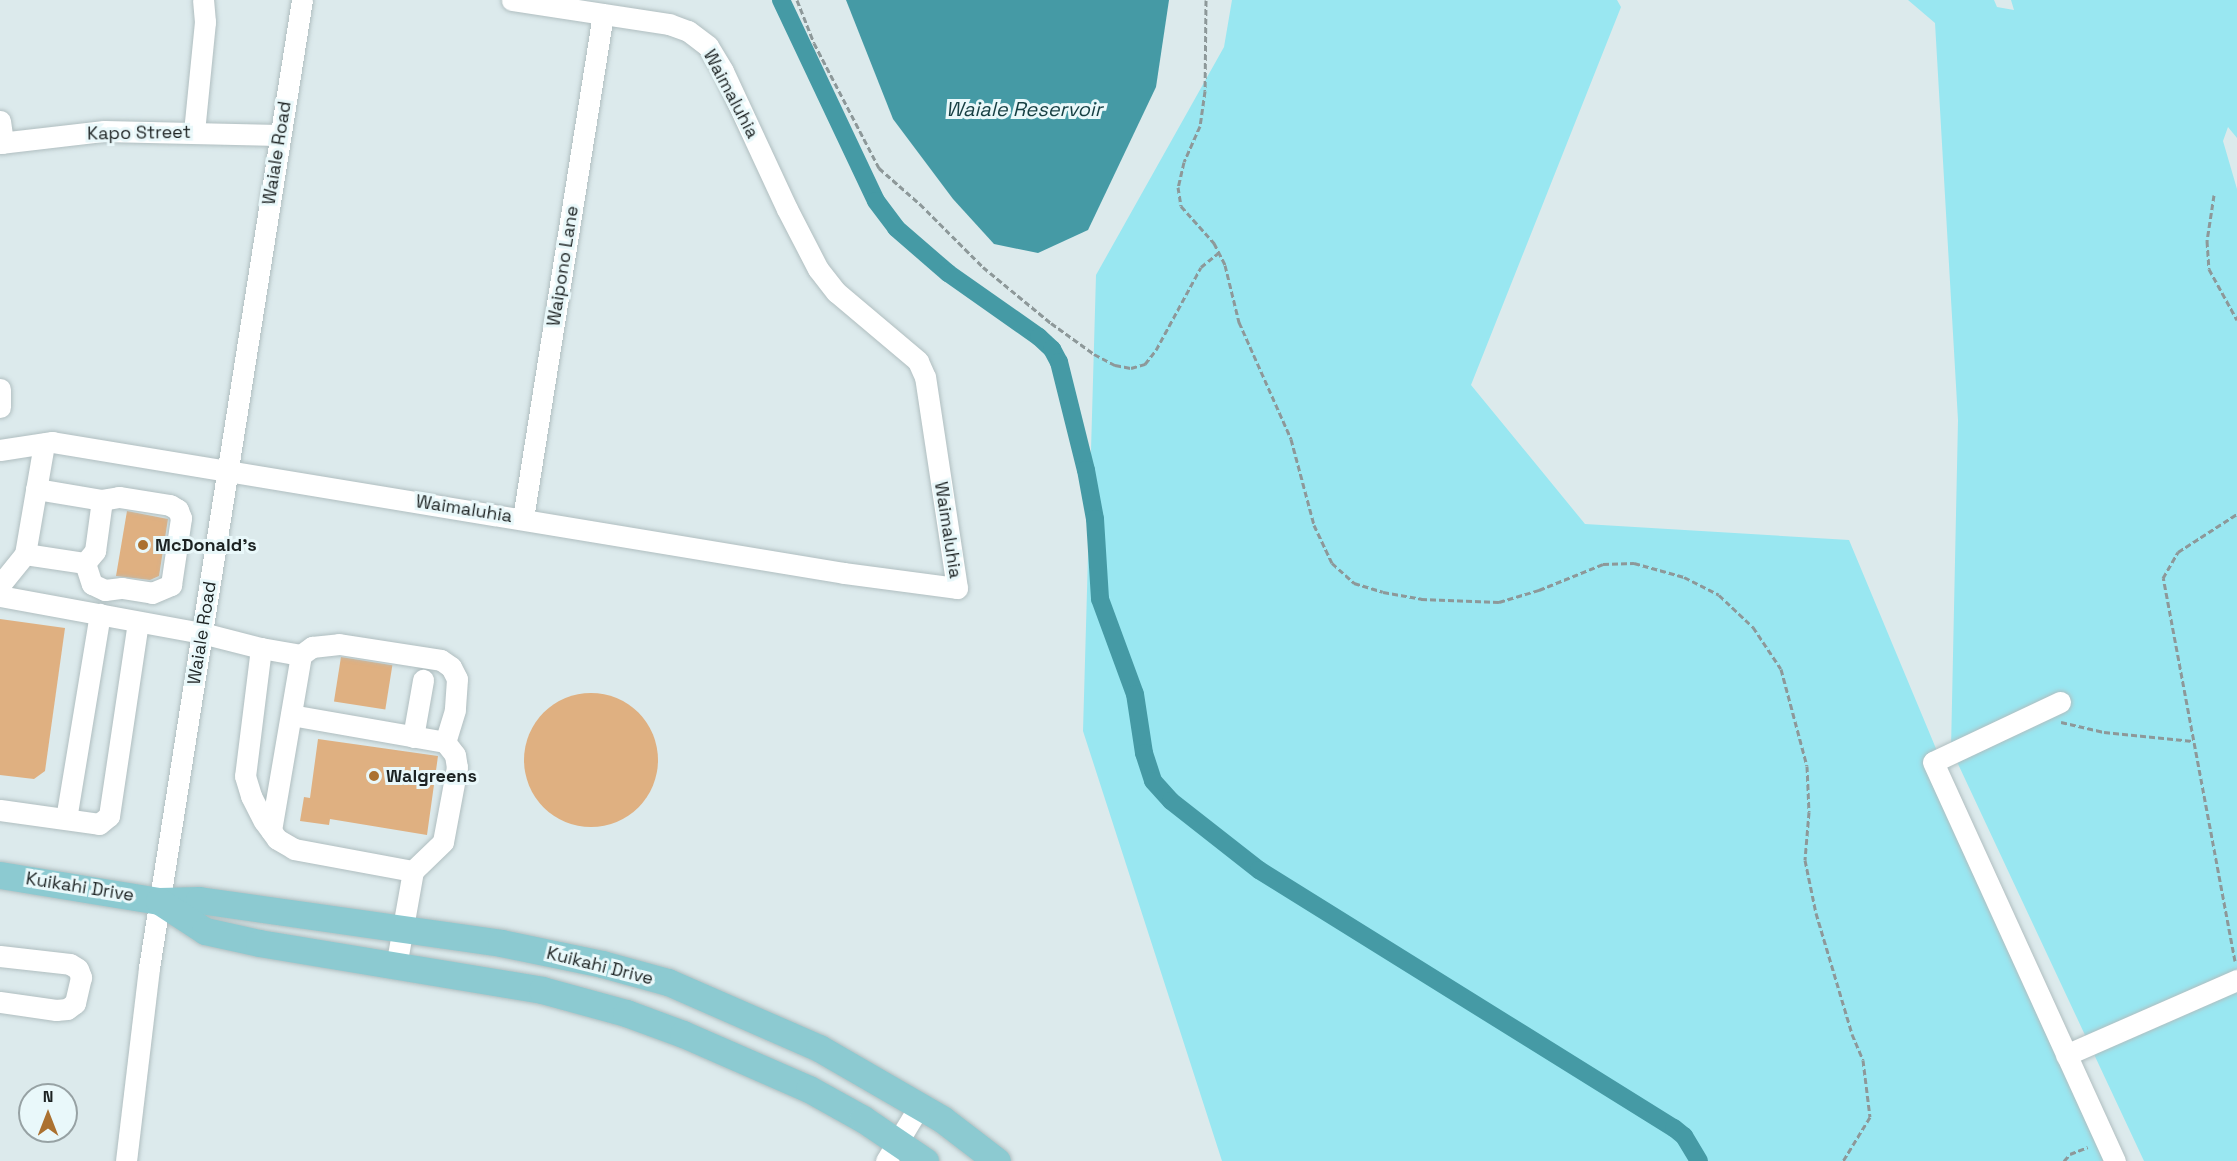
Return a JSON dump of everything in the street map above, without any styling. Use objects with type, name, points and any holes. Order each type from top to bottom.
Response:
[{"type":"main road","name":"Kuikahi Drive","points":[[0,875],[159,901],[199,900],[501,943],[602,963],[668,982],[819,1047],[920,1105],[997,1161]]},
{"type":"main road","name":"Kuikahi Drive","points":[[159,901],[205,931],[259,943],[542,990],[636,1017],[683,1034],[810,1089],[863,1119],[892,1152],[925,1161]]},
{"type":"street","points":[[194,132],[205,22],[203,0]]},
{"type":"street","name":"Waiale Road","points":[[126,1161],[159,901],[302,0]]},
{"type":"street","name":"Waimaluhia","points":[[0,450],[52,442],[523,518],[844,573],[957,588],[925,377],[918,361],[836,292],[818,269],[787,209],[723,71],[708,46],[688,31],[669,24],[512,0]]},
{"type":"street","name":"Waipono Lane","points":[[523,518],[603,14]]},
{"type":"street","points":[[0,121],[2,143]]},
{"type":"street","name":"Kapo Street","points":[[2,143],[104,131],[279,135]]},
{"type":"street","points":[[0,389],[2,406],[0,407]]},
{"type":"street","points":[[0,585],[26,554],[44,444]]},
{"type":"street","points":[[36,489],[102,500],[119,497],[170,505],[178,510],[181,518],[171,585],[152,593],[122,588],[105,590],[92,584],[85,562]]},
{"type":"street","points":[[85,562],[96,551],[102,500]]},
{"type":"street","points":[[26,554],[85,562]]},
{"type":"street","points":[[0,596],[202,633],[261,648],[301,655]]},
{"type":"street","points":[[66,819],[100,614]]},
{"type":"street","points":[[0,810],[99,824],[109,816],[138,622]]},
{"type":"street","points":[[271,830],[301,655],[312,647],[339,644],[422,656],[446,663],[451,667],[457,679],[457,691],[445,742]]},
{"type":"street","points":[[261,648],[245,776],[251,796],[277,839],[294,849],[413,871]]},
{"type":"street","points":[[413,737],[423,680]]},
{"type":"street","points":[[2061,702],[1933,762],[2115,1161]]},
{"type":"street","points":[[291,715],[445,742],[455,755],[457,767],[446,829],[437,850],[413,871],[396,966]]},
{"type":"street","points":[[0,956],[70,964],[78,969],[81,977],[75,1003],[67,1009],[56,1010],[0,1002]]},
{"type":"street","points":[[2066,1055],[2237,980]]},
{"type":"street","points":[[892,1152],[920,1105]]},
{"type":"path","points":[[797,0],[814,43],[879,168],[920,204],[984,267],[1051,323],[1094,354],[1115,365],[1131,368],[1145,364],[1156,350],[1201,267],[1209,258],[1219,253]]},
{"type":"path","points":[[1206,0],[1205,91],[1200,126],[1184,162],[1178,187],[1181,206],[1214,243],[1225,265],[1239,322],[1291,439],[1314,525],[1332,563],[1354,583],[1421,600],[1499,602],[1539,590],[1603,564],[1634,563],[1684,577],[1719,595],[1753,627],[1781,669],[1807,766],[1809,812],[1805,860],[1816,913],[1852,1034],[1863,1060],[1870,1117],[1843,1161]]},
{"type":"path","points":[[2214,195],[2207,241],[2210,269],[2237,320]]},
{"type":"path","points":[[2237,514],[2178,552],[2163,578],[2237,971]]},
{"type":"path","points":[[2032,716],[2104,732],[2193,741]]},
{"type":"path","points":[[2064,1161],[2070,1154],[2106,1140]]},
{"type":"shaded area","points":[[1232,0],[1617,0],[1621,7],[1471,385],[1585,524],[1849,540],[2108,1161],[1222,1161],[1083,731],[1096,275],[1224,47]]},
{"type":"shaded area","points":[[1908,0],[1994,0],[1997,7],[2014,10],[2011,0],[2237,0],[2237,138],[2228,127],[2223,141],[2237,189],[2237,1161],[2144,1161],[1951,749],[1958,420],[1935,23]]},
{"type":"water","name":"Waiale Reservoir","points":[[846,0],[1169,0],[1156,87],[1088,230],[1038,253],[994,244],[953,199],[893,119]]},
{"type":"building","name":"McDonald's","points":[[127,511],[168,519],[159,576],[150,580],[116,576]]},
{"type":"building","points":[[0,619],[65,628],[45,771],[34,779],[0,775]]},
{"type":"building","points":[[341,657],[392,665],[385,710],[334,701]]},
{"type":"building","points":[[591,693],[617,698],[638,713],[653,734],[658,760],[653,786],[638,807],[617,822],[591,827],[565,822],[544,807],[529,786],[524,760],[529,734],[544,713],[565,698]]},
{"type":"building","name":"Walgreens","points":[[318,739],[438,756],[427,835],[330,819],[329,825],[300,821],[304,797],[310,798]]},
{"type":"waterway","points":[[781,0],[876,201],[896,228],[948,273],[1039,337],[1052,349],[1059,362],[1086,470],[1095,519],[1100,599],[1135,694],[1144,753],[1153,781],[1171,801],[1259,870],[1674,1128],[1684,1136],[1699,1161]]},
{"type":"place","name":"McDonald's","points":[[143,545]]},
{"type":"place","name":"Walgreens","points":[[374,776]]}]
